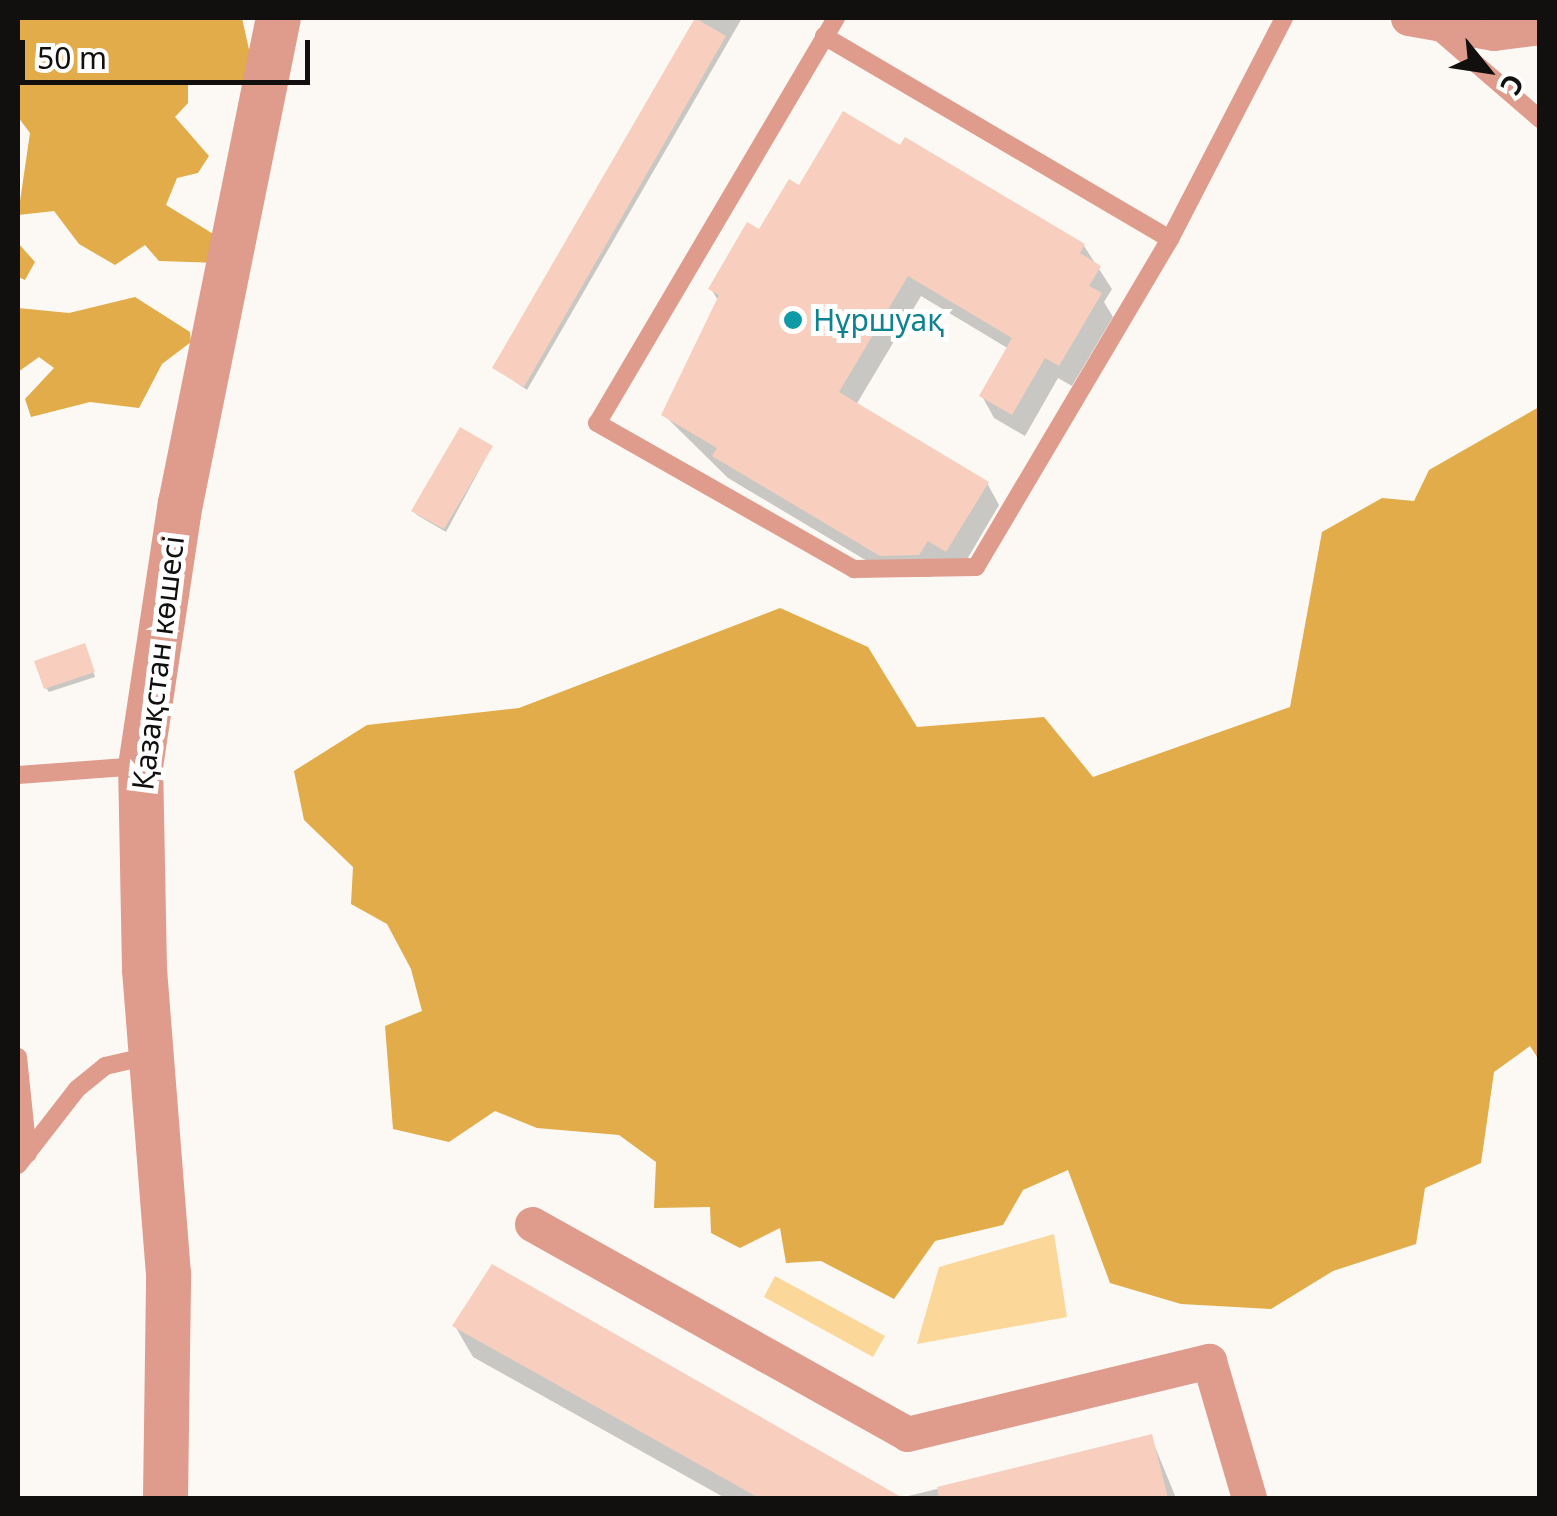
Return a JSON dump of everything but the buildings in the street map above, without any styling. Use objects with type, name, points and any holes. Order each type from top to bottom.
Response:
[{"type":"street","name":"Қазақстан көшесі","points":[[165,1498],[168,1274],[149,1056],[140,766],[180,503],[278,18]]},
{"type":"street","points":[[1426,21],[1540,27]]},
{"type":"street","points":[[532,1224],[907,1434],[1210,1361],[1249,1498]]},
{"type":"lane","points":[[836,18],[598,424],[854,570],[976,567],[1170,239],[1284,18]]},
{"type":"lane","points":[[1426,21],[1540,119]]},
{"type":"lane","points":[[824,36],[1170,239]]},
{"type":"lane","points":[[18,775],[140,766]]},
{"type":"lane","points":[[23,1159],[106,1066],[149,1056]]},
{"type":"lane","points":[[18,1057],[23,1159]]},
{"type":"shaded area","points":[[18,18],[242,18],[254,72],[238,84],[188,83],[188,103],[175,117],[209,156],[198,173],[177,178],[166,205],[228,243],[220,263],[159,261],[145,245],[115,265],[79,244],[54,211],[18,215],[30,133],[18,117]]},
{"type":"shaded area","points":[[18,243],[35,262],[25,280],[18,277]]},
{"type":"shaded area","points":[[135,297],[190,332],[191,342],[162,364],[139,408],[90,402],[31,417],[25,399],[54,368],[39,357],[18,372],[18,308],[69,313]]},
{"type":"shaded area","points":[[1539,407],[1539,1060],[1530,1046],[1494,1072],[1481,1163],[1425,1188],[1416,1244],[1333,1271],[1271,1309],[1181,1304],[1110,1283],[1068,1170],[1023,1190],[1003,1225],[935,1241],[894,1299],[821,1261],[786,1263],[780,1228],[740,1248],[711,1233],[710,1207],[654,1208],[656,1162],[619,1135],[537,1128],[495,1111],[449,1142],[393,1129],[385,1026],[422,1011],[411,969],[387,924],[351,904],[353,867],[304,820],[294,771],[367,725],[519,708],[780,608],[868,647],[917,727],[1044,717],[1093,777],[1290,707],[1322,532],[1382,498],[1414,501],[1429,470]]},
{"type":"shaded area","points":[[1054,1234],[1067,1317],[917,1344],[939,1267]]},
{"type":"shaded area","points":[[775,1276],[885,1336],[873,1357],[764,1297]]},
{"type":"place","name":"Нұршуақ","points":[[793,320]]}]
